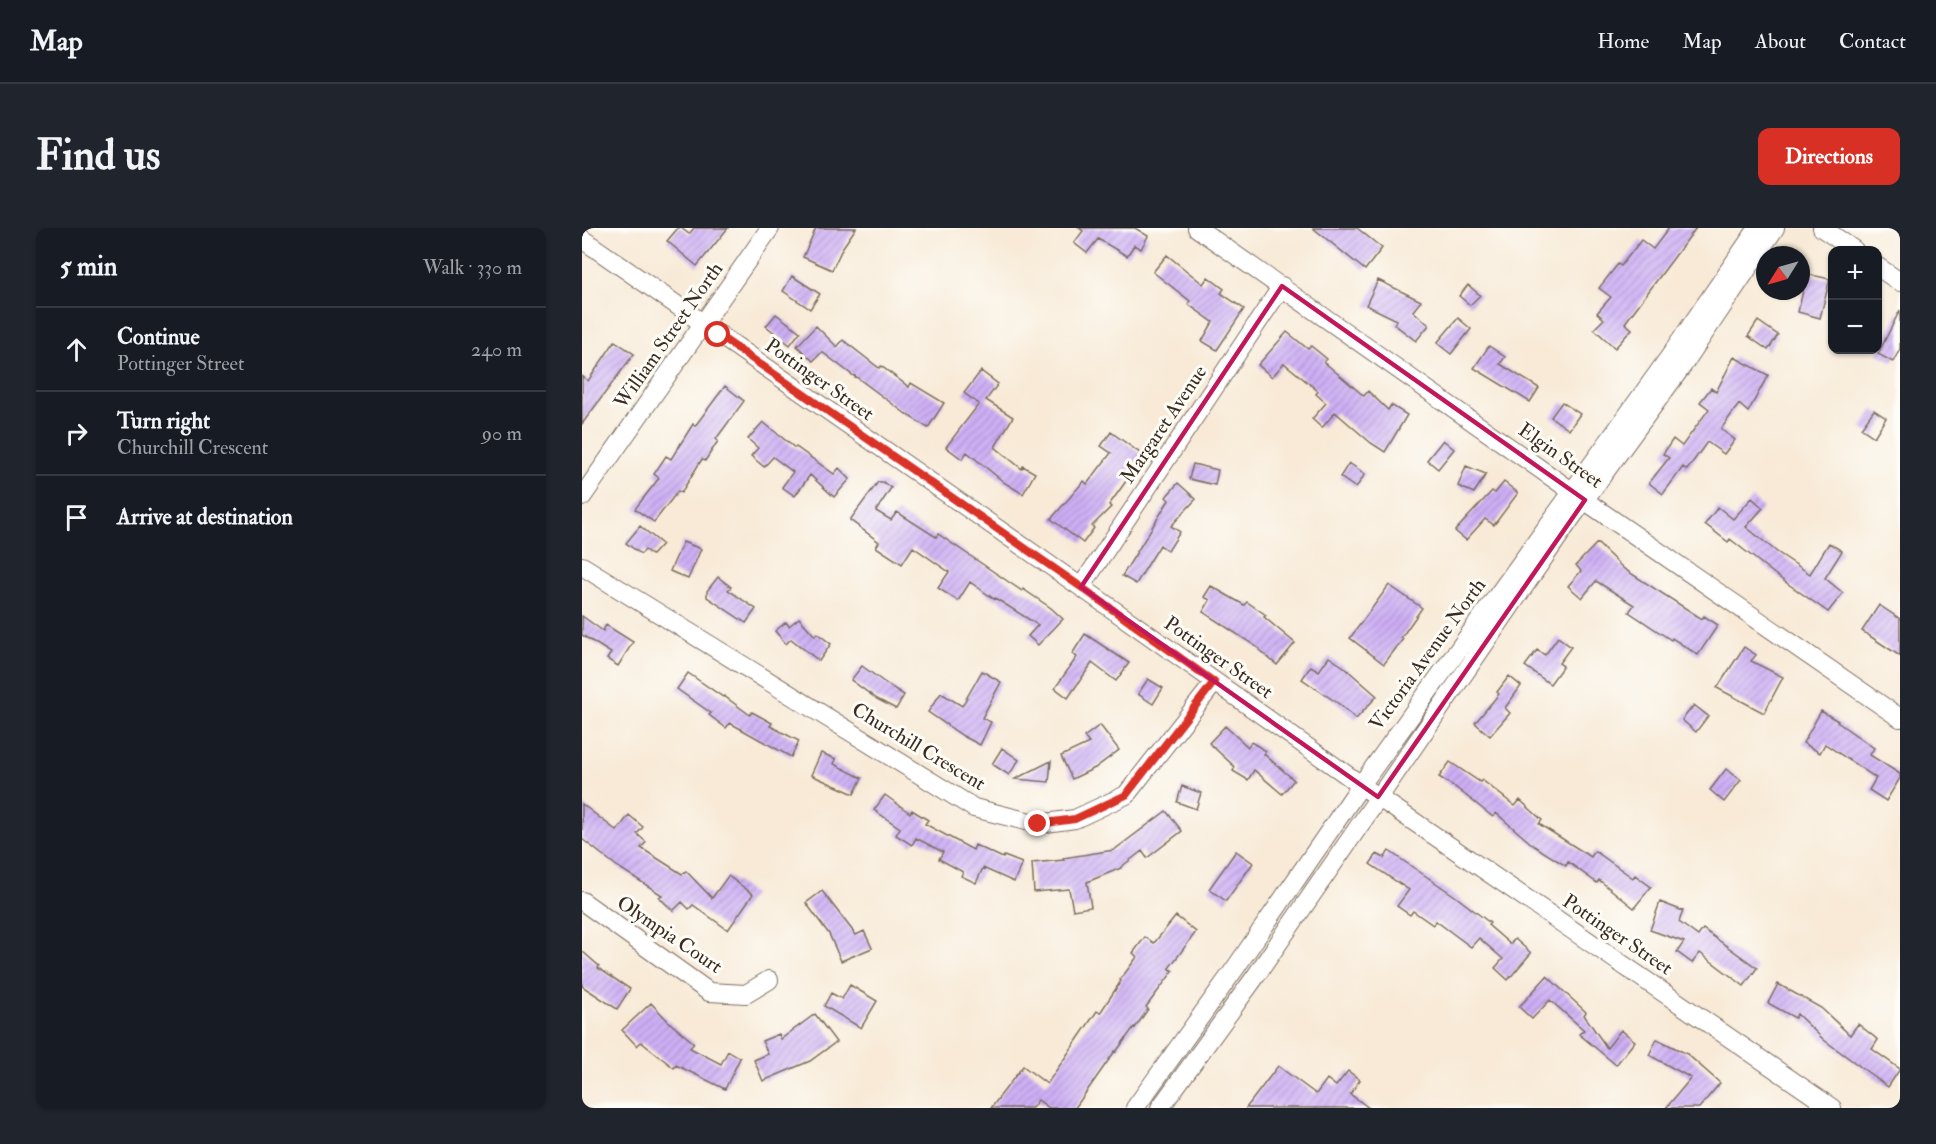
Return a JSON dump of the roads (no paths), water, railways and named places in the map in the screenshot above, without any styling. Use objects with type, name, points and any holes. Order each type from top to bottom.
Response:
[{"type":"street","name":"William Street North","points":[[582,497],[770,228]]},
{"type":"street","name":"Elgin Street","points":[[1197,228],[1900,718]]},
{"type":"street","name":"Victoria Avenue North","points":[[1677,360],[1758,228]]},
{"type":"street","name":"Victoria Avenue North","points":[[1135,1108],[1236,967],[1361,785],[1579,495],[1775,228]]},
{"type":"street","points":[[1822,228],[1848,246]]},
{"type":"street","name":"Pottinger Street","points":[[582,239],[1378,797],[1832,1108]]},
{"type":"street","points":[[1882,270],[1900,282]]},
{"type":"street","name":"Margaret Avenue","points":[[1081,587],[1282,286]]},
{"type":"street","name":"Victoria Avenue North","points":[[1160,1108],[1253,980],[1579,495]]},
{"type":"street","name":"Churchill Crescent","points":[[582,566],[974,808],[1038,824],[1075,819],[1126,795],[1214,682]]},
{"type":"street","name":"Olympia Court","points":[[582,900],[709,992],[746,994],[769,980]]},
{"type":"street","points":[[1236,967],[1253,980]]}]
